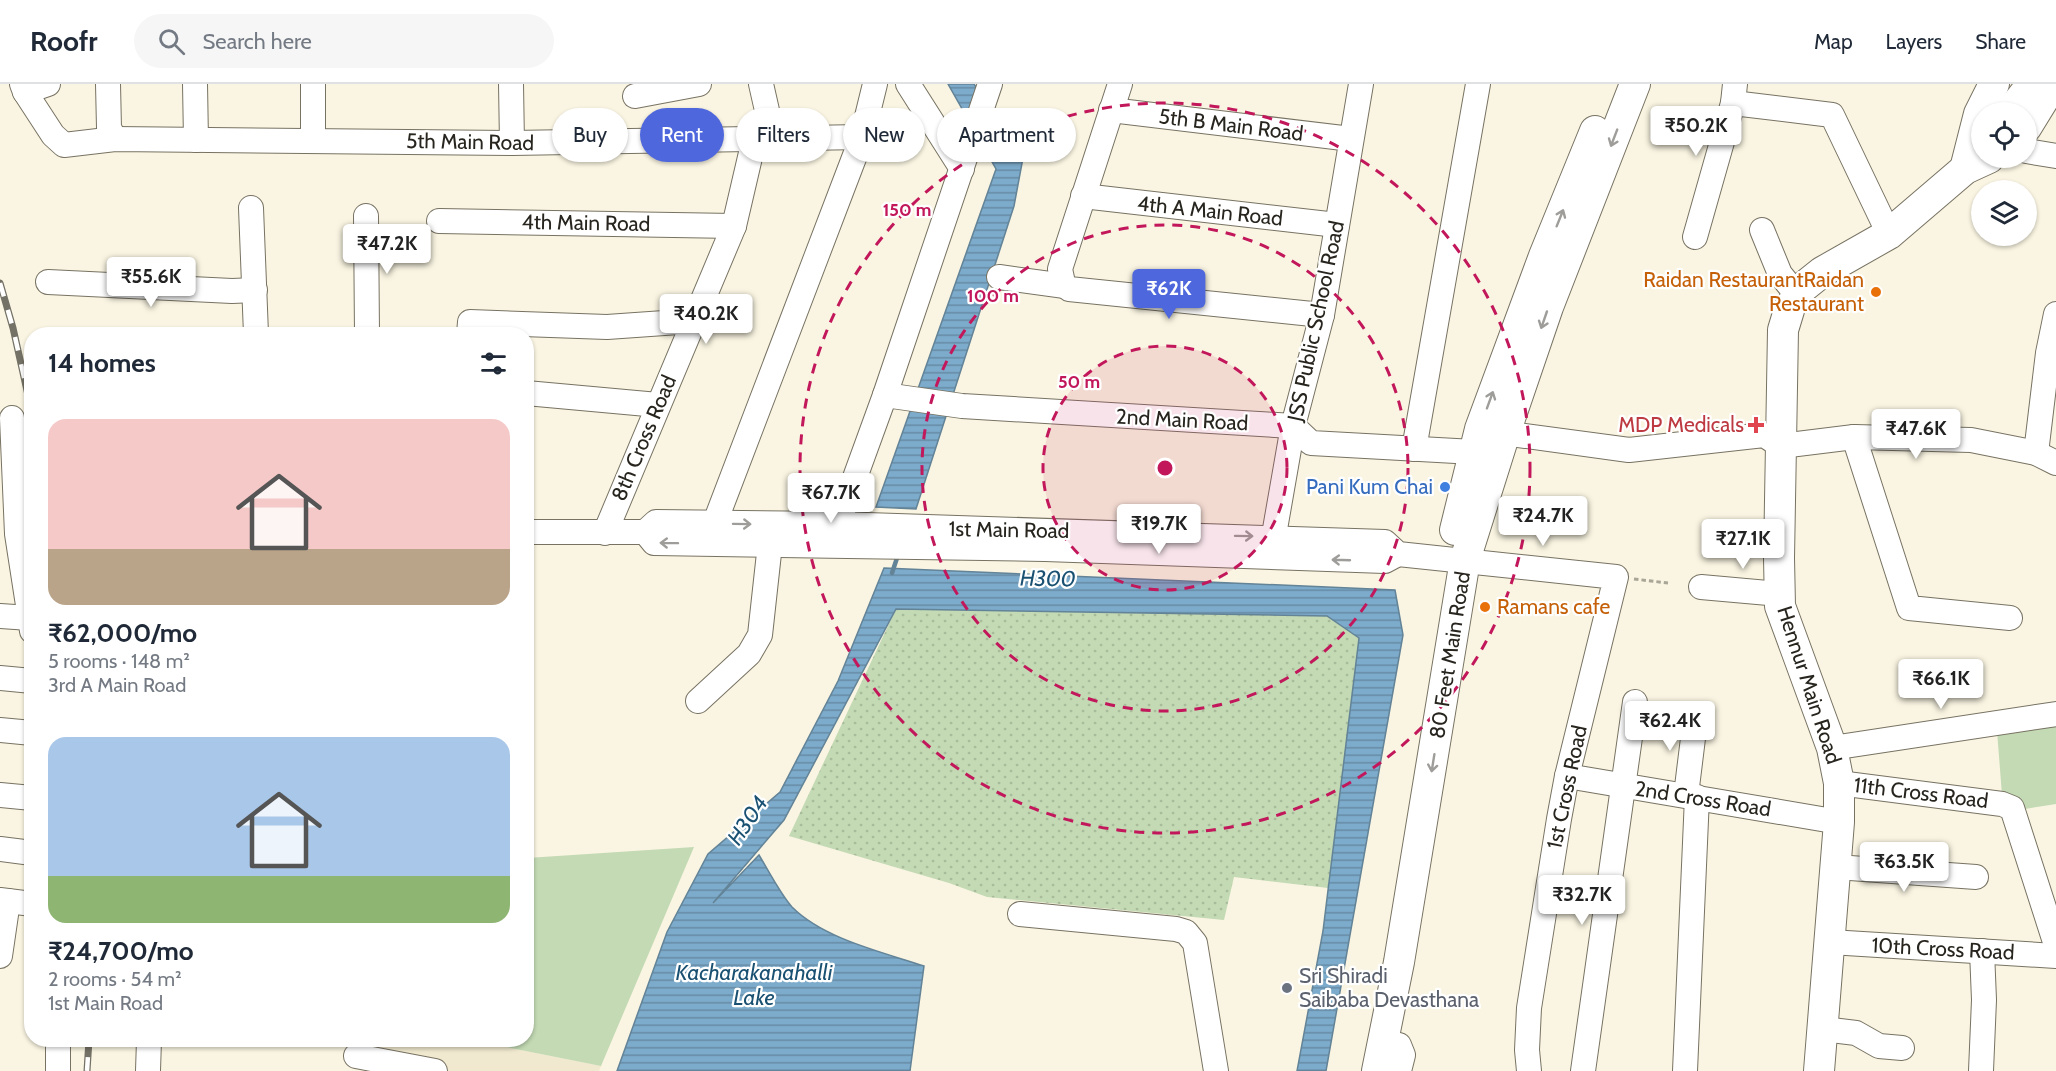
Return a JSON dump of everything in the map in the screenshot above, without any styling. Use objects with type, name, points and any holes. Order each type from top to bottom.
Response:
[{"type":"main road","name":"80 Feet Main Road","points":[[1359,1071],[1456,559],[1486,438],[1544,256],[1614,84]]},
{"type":"main road","name":"80 Feet Main Road","points":[[1486,438],[1548,307],[1635,84]]},
{"type":"main road","name":"Hennur Main Road","points":[[1986,102],[1994,84]]},
{"type":"main road","points":[[2009,102],[2017,84]]},
{"type":"main road","points":[[2018,102],[2032,84]]},
{"type":"main road","points":[[2037,110],[2053,84]]},
{"type":"main road","name":"Hennur Main Road","points":[[1819,1071],[1836,867],[1839,783],[1832,748],[1780,606],[1783,330],[1790,307],[1802,288],[1822,272],[1888,234],[1971,164]]},
{"type":"main road","name":"80 Feet Main Road","points":[[1380,1057],[1407,916],[1456,559]]},
{"type":"street","points":[[24,88],[48,84]]},
{"type":"street","points":[[108,84],[109,128],[115,139]]},
{"type":"street","points":[[195,84],[196,140]]},
{"type":"street","points":[[313,84],[313,140]]},
{"type":"street","points":[[511,84],[512,143]]},
{"type":"street","points":[[635,96],[699,84]]},
{"type":"street","name":"8th Cross Road","points":[[761,84],[762,108]]},
{"type":"street","points":[[869,108],[874,84]]},
{"type":"street","points":[[908,84],[937,122]]},
{"type":"street","points":[[1119,84],[1083,196],[1063,277],[1069,289],[1322,315]]},
{"type":"street","name":"JSS Public School Road","points":[[1272,547],[1293,426],[1322,315],[1361,84]]},
{"type":"street","points":[[1414,449],[1478,84]]},
{"type":"street","points":[[982,108],[990,86]]},
{"type":"street","name":"5th Main Road","points":[[24,88],[53,135],[64,145],[115,139],[512,143],[736,139]]},
{"type":"street","points":[[1695,237],[1734,94],[1832,115],[1888,234]]},
{"type":"street","name":"5th B Main Road","points":[[1111,110],[1352,139]]},
{"type":"street","points":[[2037,153],[2056,156]]},
{"type":"street","name":"8th Cross Road","points":[[604,533],[734,226],[756,162]]},
{"type":"street","points":[[710,533],[852,162]]},
{"type":"street","points":[[834,535],[885,395],[964,162]]},
{"type":"street","name":"4th A Main Road","points":[[1083,196],[1337,225]]},
{"type":"street","points":[[251,208],[256,327]]},
{"type":"street","points":[[366,216],[367,327]]},
{"type":"street","name":"4th Main Road","points":[[439,221],[734,226]]},
{"type":"street","points":[[1762,230],[1780,274],[1797,296]]},
{"type":"street","points":[[999,278],[1063,277]]},
{"type":"street","points":[[48,282],[232,291],[255,290]]},
{"type":"street","points":[[1293,426],[1311,443],[1414,449],[1486,438],[1629,450],[1764,435],[1781,446],[1854,437],[1971,440],[2046,458],[2048,353],[2056,314]]},
{"type":"street","points":[[534,328],[607,327],[693,321]]},
{"type":"street","points":[[534,394],[658,405]]},
{"type":"street","name":"2nd Main Road","points":[[885,395],[962,406],[1293,426]]},
{"type":"street","points":[[12,417],[17,534],[24,580]]},
{"type":"street","points":[[1854,437],[1909,608],[2010,618]]},
{"type":"street","points":[[534,532],[645,532],[656,522],[770,544],[834,535]]},
{"type":"street","name":"1st Main Road","points":[[893,540],[933,529],[1272,547]]},
{"type":"street","points":[[710,533],[834,535],[1045,549],[1272,547],[1385,561],[1398,554],[1616,577]]},
{"type":"street","points":[[698,701],[749,654],[760,635],[770,544]]},
{"type":"street","name":"1st Cross Road","points":[[1528,1071],[1529,1008],[1559,819],[1567,776],[1616,577]]},
{"type":"street","points":[[1701,587],[1780,594]]},
{"type":"street","points":[[0,616],[24,623]]},
{"type":"street","points":[[0,678],[24,680]]},
{"type":"street","points":[[1583,1071],[1635,702]]},
{"type":"street","points":[[1685,1071],[1696,714]]},
{"type":"street","points":[[1832,748],[2056,714]]},
{"type":"street","points":[[0,730],[24,732]]},
{"type":"street","name":"2nd Cross Road","points":[[1567,776],[1839,822]]},
{"type":"street","name":"11th Cross Road","points":[[1839,783],[2002,804],[2015,811],[2056,945]]},
{"type":"street","points":[[0,795],[24,797]]},
{"type":"street","points":[[0,849],[24,852]]},
{"type":"street","points":[[1836,867],[1976,877]]},
{"type":"street","points":[[1,943],[4,901],[24,903]]},
{"type":"street","points":[[1020,914],[1176,929],[1186,932],[1195,944],[1216,1071]]},
{"type":"street","name":"10th Cross Road","points":[[1830,942],[2056,956]]},
{"type":"street","points":[[1981,1071],[1984,1000],[1982,951]]},
{"type":"street","points":[[1823,1029],[1856,1033],[1879,1046],[1902,1048]]},
{"type":"street","points":[[1380,1057],[1399,1045],[1403,1055],[1399,1071]]},
{"type":"street","points":[[58,1047],[58,1071]]},
{"type":"street","points":[[148,1071],[149,1047]]},
{"type":"street","points":[[356,1055],[435,1071]]},
{"type":"path","points":[[1616,577],[1668,583]]},
{"type":"shaded area","points":[[373,1047],[506,1047],[601,1066],[599,1071],[367,1071]]},
{"type":"green space","points":[[896,609],[1327,616],[1360,638],[1328,888],[1234,877],[1224,920],[987,897],[949,883],[789,836]]},
{"type":"green space","points":[[2056,722],[2056,804],[2025,809],[2002,795],[1997,731]]},
{"type":"green space","points":[[694,847],[601,1066],[506,1047],[534,1047],[534,858]]},
{"type":"water","points":[[948,84],[974,84],[990,108],[962,108]]},
{"type":"water","points":[[992,162],[1022,162],[1014,206],[916,509],[876,507],[996,169]]},
{"type":"water","name":"Kacharakanahalli Lake","points":[[884,568],[1395,590],[1403,635],[1326,1071],[1297,1071],[1323,931],[1359,638],[1327,616],[896,609],[784,820],[713,903],[759,855],[788,902],[805,918],[820,928],[854,943],[924,966],[910,1071],[617,1071],[667,932],[708,854],[780,792],[838,681]]},
{"type":"waterway","name":"H300","points":[[892,573],[898,555]]},
{"type":"railway","points":[[0,283],[24,377]]},
{"type":"railway","points":[[87,1071],[89,1047]]},
{"type":"place","name":"Raidan RestaurantRaidan Restaurant","points":[[1876,292]]},
{"type":"place","name":"MDP Medicals","points":[[1756,425]]},
{"type":"place","name":"Pani Kum Chai","points":[[1445,487]]},
{"type":"place","name":"Ramans cafe","points":[[1485,607]]},
{"type":"place","name":"Sri Shiradi Saibaba Devasthana","points":[[1287,988]]},
{"type":"water label","name":"H304","points":[[747,820]]}]
